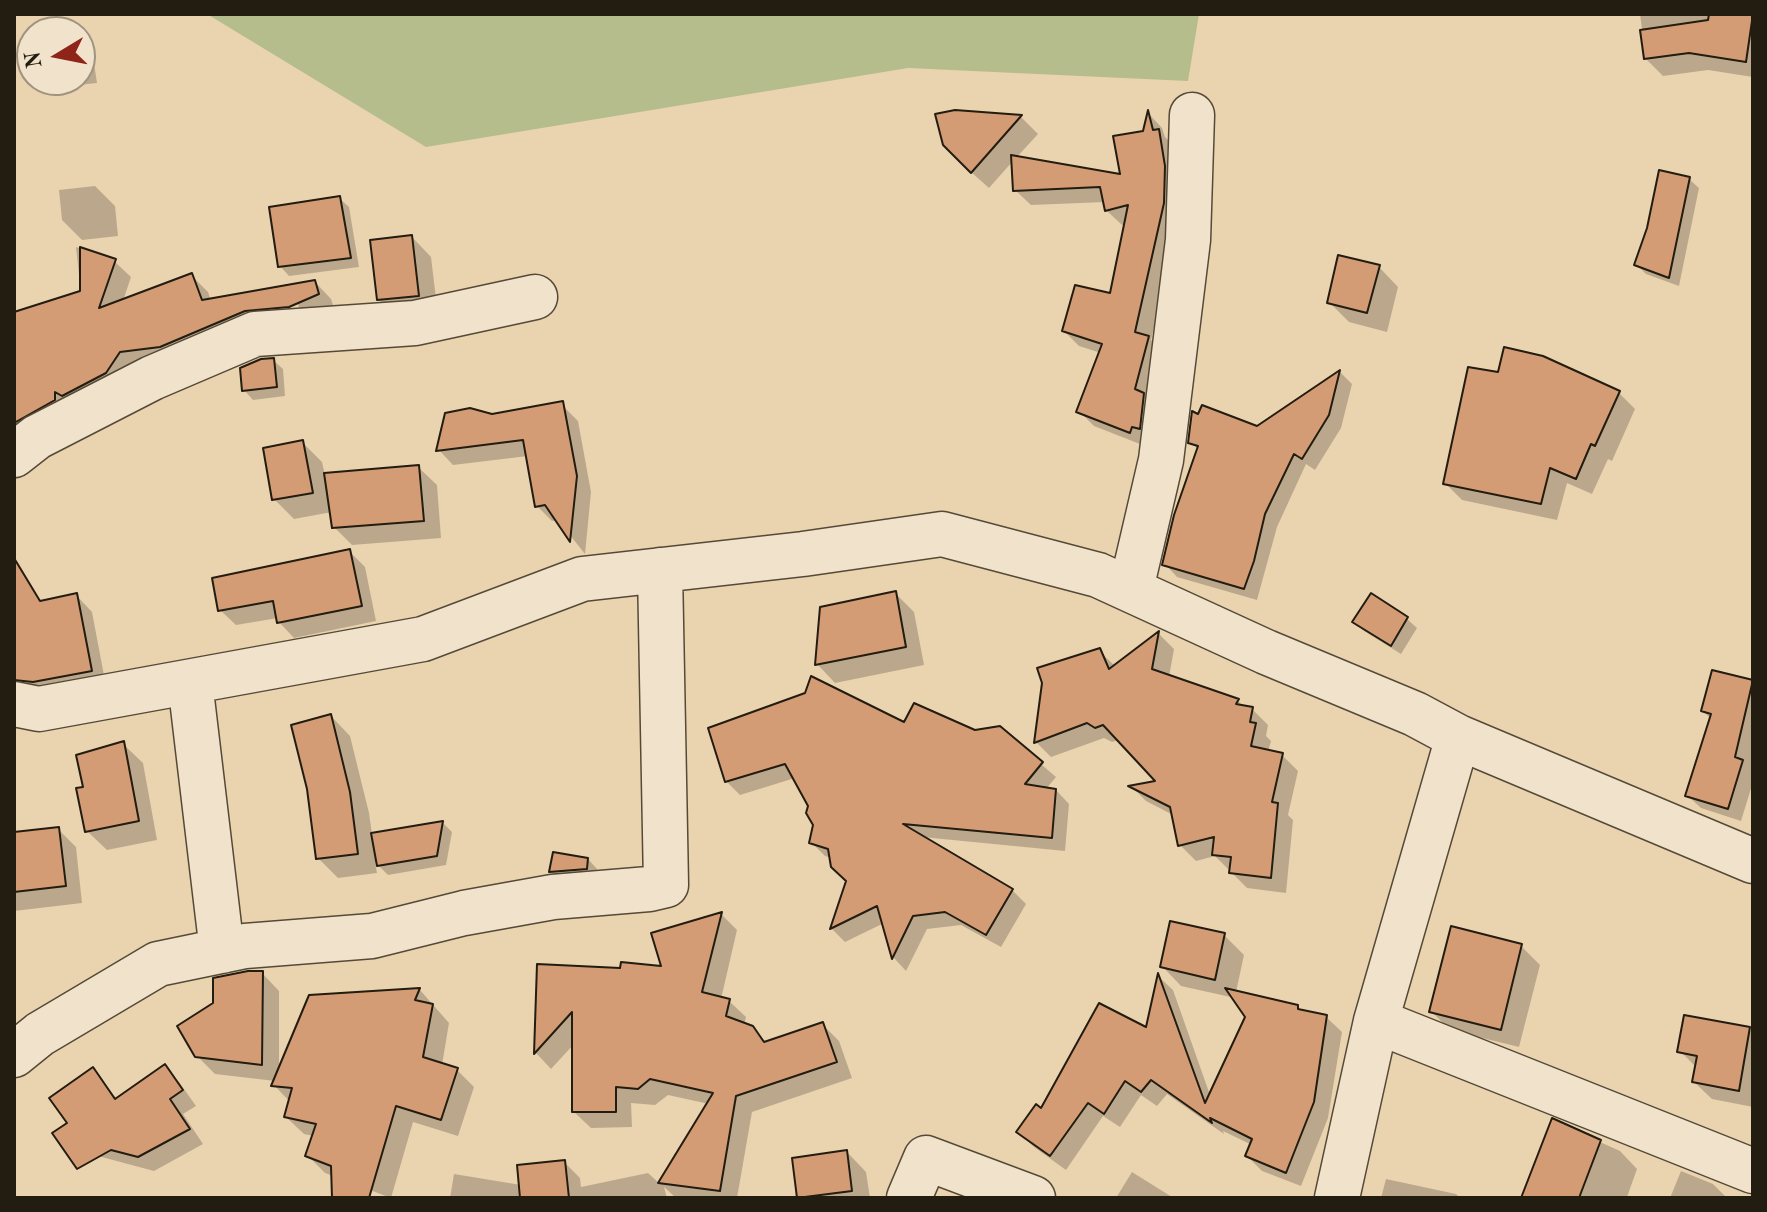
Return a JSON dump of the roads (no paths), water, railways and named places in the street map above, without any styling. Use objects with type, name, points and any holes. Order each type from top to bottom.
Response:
[{"type":"street","points":[[1131,589],[1161,460],[1188,240],[1192,115]]},
{"type":"street","points":[[14,455],[37,437],[152,378],[255,334],[415,323],[535,297]]},
{"type":"street","points":[[14,704],[39,709],[423,639],[582,579],[803,554],[942,534],[1098,575],[1266,652],[1415,714],[1458,737],[1753,861]]},
{"type":"street","points":[[14,1055],[40,1034],[158,964],[222,951],[372,936],[464,913],[553,897],[666,885],[660,570]]},
{"type":"street","points":[[190,682],[222,951]]},
{"type":"street","points":[[1337,1198],[1376,1021],[1458,737]]},
{"type":"street","points":[[1376,1021],[1753,1171]]},
{"type":"street","points":[[909,1198],[926,1158],[1033,1198]]}]
